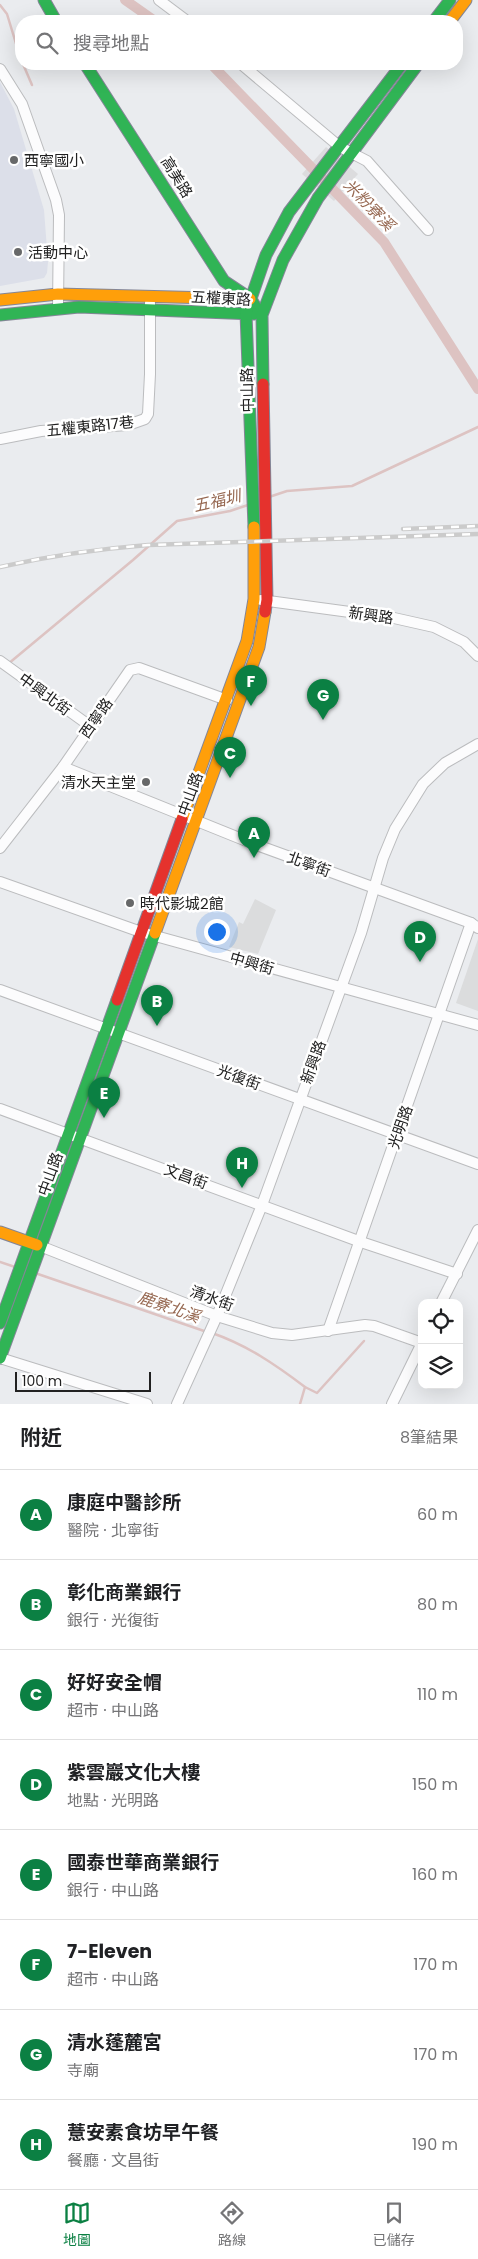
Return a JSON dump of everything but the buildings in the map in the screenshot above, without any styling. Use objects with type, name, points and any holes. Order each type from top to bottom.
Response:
[{"type":"street","points":[[44,0],[53,15]]},
{"type":"street","points":[[159,0],[179,15]]},
{"type":"street","points":[[439,15],[450,0],[463,4],[455,15]]},
{"type":"street","points":[[0,69],[22,104],[56,200],[58,215],[58,308]]},
{"type":"street","name":"高美路","points":[[89,70],[224,281],[250,299]]},
{"type":"street","points":[[248,70],[340,147],[367,161],[428,230]]},
{"type":"street","points":[[340,147],[398,70]]},
{"type":"street","points":[[351,153],[413,70]]},
{"type":"street","name":"中山路","points":[[74,1136],[106,1029],[247,641],[254,599],[254,511],[246,313],[264,259],[283,222],[307,187],[340,147]]},
{"type":"street","name":"中山路","points":[[0,1324],[12,1289],[34,1244],[74,1136],[117,1034],[259,647],[267,600],[262,314],[283,260],[318,198],[351,153]]},
{"type":"street","name":"五權東路","points":[[0,300],[58,294],[250,299],[262,314]]},
{"type":"street","name":"五權東路17巷","points":[[0,439],[41,431],[128,426],[145,419],[148,414],[150,374],[149,295]]},
{"type":"street","name":"五權東路","points":[[0,315],[58,308],[262,314]]},
{"type":"street","name":"新興路","points":[[254,599],[394,618],[434,627],[464,642],[478,656]]},
{"type":"street","name":"中興北街","points":[[0,661],[90,726]]},
{"type":"street","name":"西寧路","points":[[0,848],[64,767],[90,726],[130,670],[139,668],[227,700]]},
{"type":"street","name":"新興路","points":[[177,1404],[217,1316],[262,1205],[361,933],[374,887],[395,829],[423,784],[446,763],[478,744]]},
{"type":"street","name":"北寧街","points":[[64,767],[196,821],[475,925]]},
{"type":"street","name":"中興街","points":[[0,882],[141,932],[478,1025]]},
{"type":"street","name":"光明路","points":[[328,1331],[440,1014],[475,925]]},
{"type":"street","name":"光復街","points":[[0,990],[478,1164]]},
{"type":"street","name":"文昌街","points":[[0,1109],[360,1242],[456,1274]]},
{"type":"street","points":[[443,1299],[478,1230]]},
{"type":"street","name":"清水街","points":[[0,1232],[217,1316],[272,1333],[292,1335],[370,1325],[418,1342]]},
{"type":"street","name":"中山路","points":[[0,1358],[24,1293],[34,1244]]},
{"type":"street","points":[[0,1287],[24,1293]]},
{"type":"street","points":[[392,1404],[422,1344]]},
{"type":"street","points":[[0,1358],[147,1404]]},
{"type":"shaded area","name":"西寧國小","points":[[0,82],[14,109],[44,210],[48,262],[47,273],[44,278],[0,286]]},
{"type":"shaded area","points":[[255,899],[276,910],[258,954],[229,947],[239,922],[243,924]]},
{"type":"shaded area","points":[[478,939],[478,1011],[456,1003]]},
{"type":"pier","points":[[326,147],[358,174],[334,201],[302,174]]},
{"type":"waterway","name":"米粉寮溪","points":[[125,0],[146,15]]},
{"type":"waterway","points":[[0,5],[7,14],[15,40]]},
{"type":"waterway","points":[[26,70],[32,85]]},
{"type":"waterway","name":"米粉寮溪","points":[[217,70],[384,242],[478,389]]},
{"type":"waterway","name":"五福圳","points":[[269,497],[287,491],[352,486],[478,427]]},
{"type":"waterway","name":"五福圳","points":[[8,664],[177,521],[230,511],[248,505]]},
{"type":"waterway","name":"鹿寮北溪","points":[[0,1262],[15,1267]]},
{"type":"waterway","name":"鹿寮北溪","points":[[35,1273],[207,1332]]},
{"type":"waterway","name":"鹿寮北溪","points":[[212,1333],[237,1343],[261,1356],[305,1387],[300,1404]]},
{"type":"waterway","points":[[305,1387],[317,1393],[364,1341]]},
{"type":"railway","points":[[403,529],[478,526]]},
{"type":"railway","points":[[0,567],[73,553],[148,545],[478,534]]},
{"type":"traffic: fast","points":[[44,0],[53,15]]},
{"type":"traffic: fast","points":[[439,15],[450,0]]},
{"type":"traffic: fast","points":[[89,70],[224,281],[251,299],[255,306]]},
{"type":"traffic: fast","points":[[254,527],[246,313],[266,255],[289,212],[397,70]]},
{"type":"traffic: fast","points":[[263,384],[262,315],[283,260],[318,198],[414,70]]},
{"type":"traffic: fast","points":[[0,315],[79,307],[254,314]]},
{"type":"traffic: fast","points":[[0,1358],[155,933]]},
{"type":"traffic: fast","points":[[0,1323],[117,1000]]},
{"type":"traffic: slow","points":[[455,15],[466,0]]},
{"type":"traffic: slow","points":[[0,300],[58,294],[250,299]]},
{"type":"traffic: slow","points":[[182,819],[247,641],[254,599],[254,527]]},
{"type":"traffic: slow","points":[[155,933],[259,647],[265,612]]},
{"type":"traffic: slow","points":[[0,1232],[37,1245]]},
{"type":"traffic: jam","points":[[263,384],[267,600],[265,612]]},
{"type":"traffic: jam","points":[[117,1000],[182,819]]},
{"type":"place","name":"西寧國小","points":[[14,160]]},
{"type":"place","name":"活動中心","points":[[18,252]]},
{"type":"place","name":"7-Eleven","points":[[251,706]]},
{"type":"place","name":"清水蓬麓宮","points":[[323,720]]},
{"type":"place","name":"好好安全帽","points":[[230,778]]},
{"type":"place","name":"清水天主堂","points":[[146,782]]},
{"type":"place","name":"康庭中醫診所","points":[[254,858]]},
{"type":"place","name":"時代影城2館","points":[[130,903]]},
{"type":"place","name":"紫雲巖文化大樓","points":[[420,962]]},
{"type":"place","name":"彰化商業銀行","points":[[157,1026]]},
{"type":"place","name":"國泰世華商業銀行","points":[[104,1118]]},
{"type":"place","name":"薏安素食坊早午餐","points":[[242,1188]]}]
